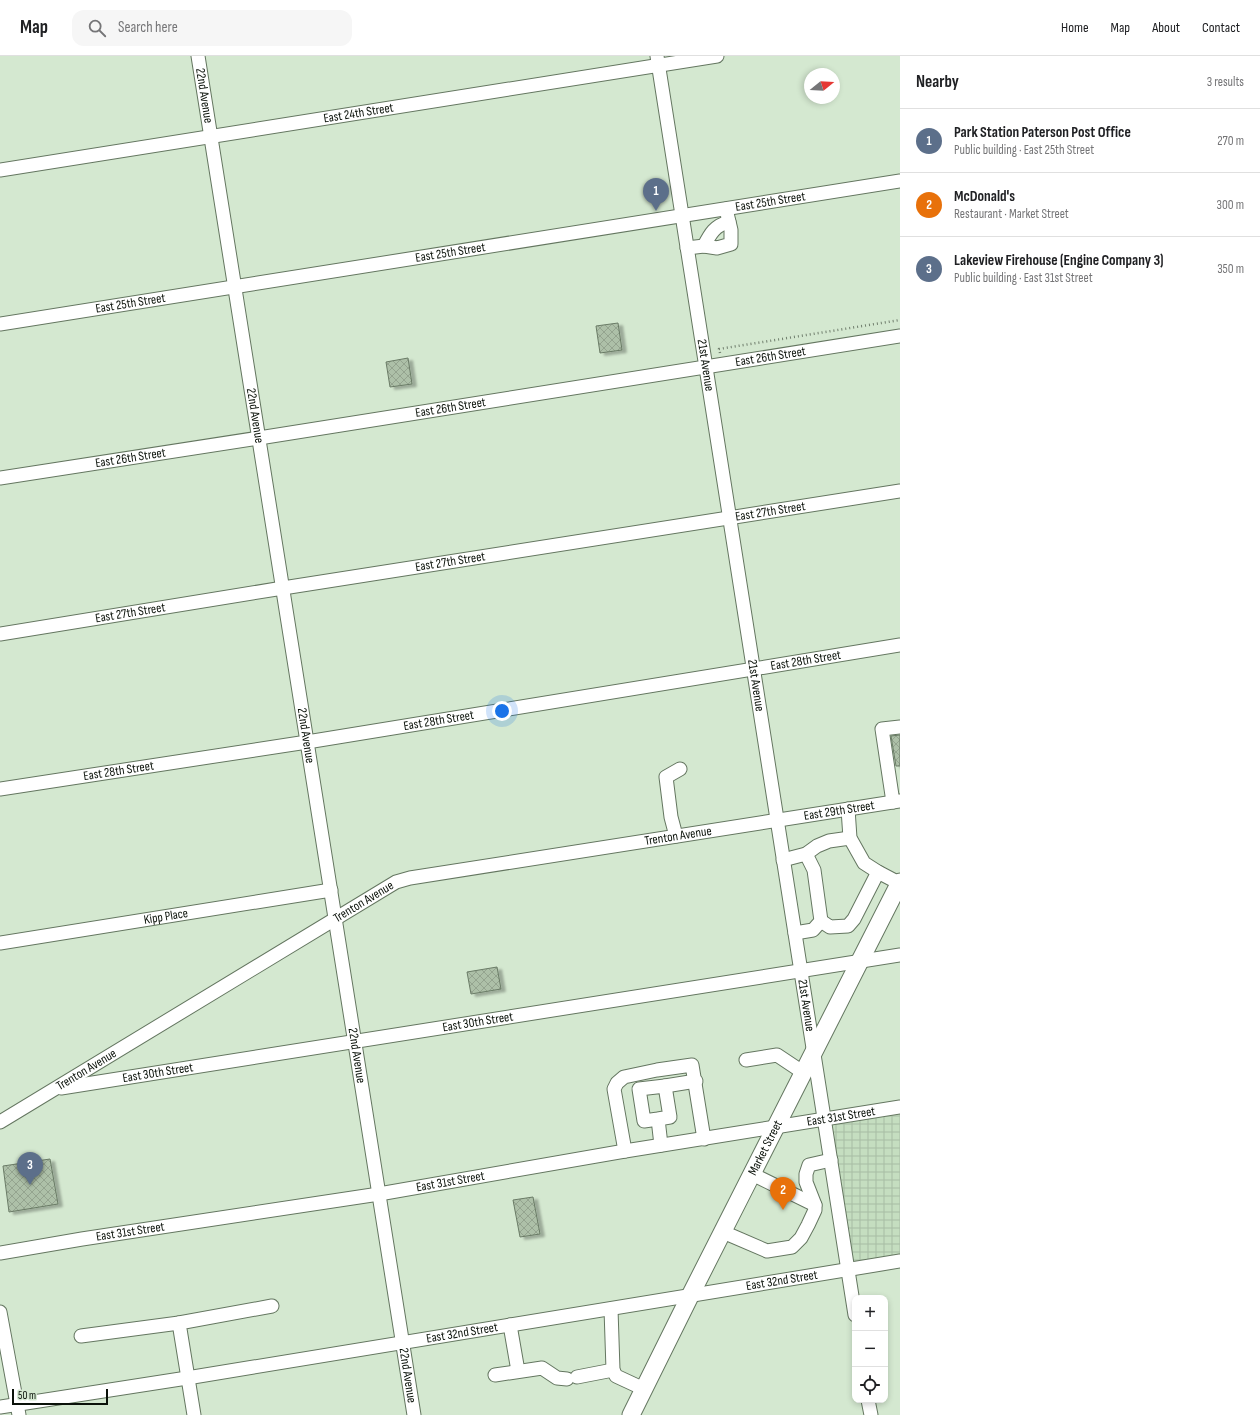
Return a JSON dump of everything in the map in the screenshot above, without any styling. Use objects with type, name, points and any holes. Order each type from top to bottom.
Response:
[{"type":"main road","name":"Market Street","points":[[631,1415],[900,882]]},
{"type":"street","name":"22nd Avenue","points":[[198,56],[414,1415]]},
{"type":"street","name":"East 24th Street","points":[[0,170],[658,61],[717,56]]},
{"type":"street","name":"21st Avenue","points":[[658,61],[852,1296]]},
{"type":"street","name":"East 25th Street","points":[[0,324],[900,181]]},
{"type":"street","points":[[687,248],[704,246],[716,240],[727,231],[729,222],[726,209]]},
{"type":"street","name":"East 26th Street","points":[[0,478],[900,336]]},
{"type":"street","name":"East 27th Street","points":[[0,634],[283,588],[900,492]]},
{"type":"street","name":"East 28th Street","points":[[0,789],[307,742],[468,714],[900,645]]},
{"type":"street","points":[[897,801],[890,784],[882,729],[900,727]]},
{"type":"street","points":[[676,836],[671,817],[666,777],[680,769]]},
{"type":"street","name":"East 29th Street","points":[[777,820],[897,801]]},
{"type":"street","points":[[848,809],[850,838],[864,863],[878,872],[900,882]]},
{"type":"street","name":"Trenton Avenue","points":[[0,1122],[396,882],[410,878],[777,820]]},
{"type":"street","points":[[784,860],[806,854],[817,846],[829,841],[850,838]]},
{"type":"street","points":[[806,854],[814,870],[821,921],[830,927],[848,926],[854,919],[878,872]]},
{"type":"street","name":"Kipp Place","points":[[0,944],[331,890]]},
{"type":"street","points":[[795,933],[813,930],[821,921]]},
{"type":"street","name":"East 30th Street","points":[[55,1088],[355,1042],[900,955]]},
{"type":"street","points":[[746,1060],[777,1054],[804,1073]]},
{"type":"street","points":[[625,1151],[614,1089],[617,1083],[624,1077],[657,1070],[692,1065],[696,1082],[704,1139]]},
{"type":"street","points":[[664,1086],[670,1117],[644,1121],[639,1089],[696,1082]]},
{"type":"street","name":"East 31st Street","points":[[0,1253],[82,1239],[379,1194],[661,1145],[900,1108]]},
{"type":"street","points":[[658,1119],[661,1145]]},
{"type":"street","points":[[723,1232],[767,1251],[792,1247],[801,1238],[815,1210],[815,1205],[806,1182],[806,1174],[809,1165],[831,1160]]},
{"type":"street","points":[[752,1174],[815,1205]]},
{"type":"street","name":"East 32nd Street","points":[[0,1407],[18,1409],[187,1378],[900,1261]]},
{"type":"street","points":[[81,1336],[179,1323],[272,1306]]},
{"type":"street","points":[[611,1309],[614,1370],[616,1376],[644,1389]]},
{"type":"street","points":[[0,1312],[18,1409]]},
{"type":"street","points":[[179,1323],[194,1415]]},
{"type":"street","points":[[510,1325],[518,1371]]},
{"type":"street","points":[[495,1375],[542,1368],[557,1378],[572,1378],[614,1370]]},
{"type":"street","points":[[869,1403],[871,1415]]},
{"type":"path","points":[[722,364],[719,349],[900,320]]},
{"type":"shaded area","points":[[900,1109],[900,1263],[849,1271],[825,1121]]},
{"type":"building","points":[[618,323],[622,350],[600,353],[596,326]]},
{"type":"building","points":[[408,358],[412,384],[390,387],[386,362]]},
{"type":"building","points":[[900,735],[900,766],[896,766],[891,736]]},
{"type":"building","points":[[497,967],[501,989],[471,994],[467,972]]},
{"type":"building","points":[[50,1159],[58,1204],[9,1212],[3,1166]]},
{"type":"building","points":[[533,1197],[540,1234],[520,1237],[513,1200]]},
{"type":"place","name":"Park Station Paterson Post Office","points":[[656,211]]},
{"type":"place","name":"Lakeview Firehouse (Engine Company 3)","points":[[30,1185]]},
{"type":"place","name":"McDonald's","points":[[783,1210]]}]
